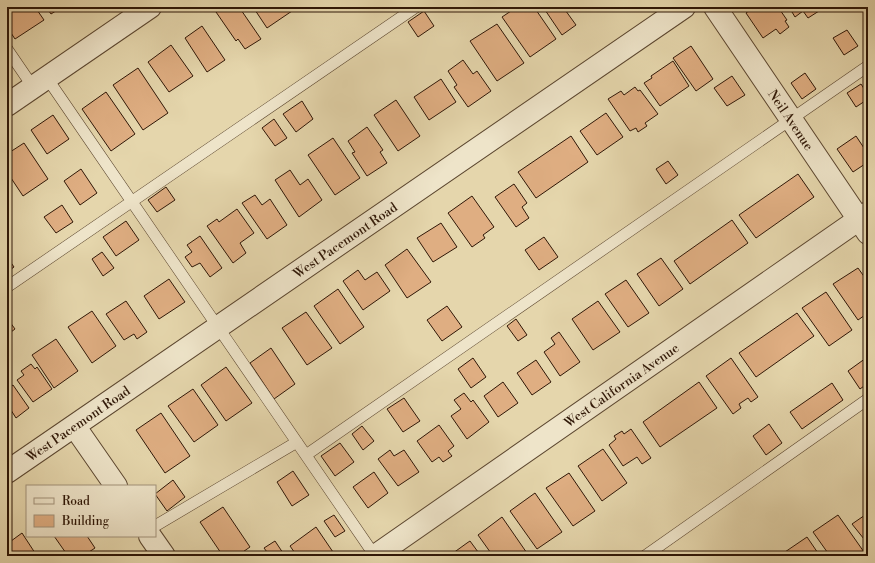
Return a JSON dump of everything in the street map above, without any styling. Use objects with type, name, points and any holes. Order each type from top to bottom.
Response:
[{"type":"street","points":[[7,105],[150,7]]},
{"type":"street","name":"West Pacemont Road","points":[[7,472],[684,7]]},
{"type":"street","name":"Neil Avenue","points":[[715,7],[791,120],[865,222]]},
{"type":"street","name":"West California Avenue","points":[[375,556],[865,222]]},
{"type":"street","points":[[75,426],[115,485]]},
{"type":"street","points":[[151,537],[164,556]]},
{"type":"lane","points":[[7,287],[416,7]]},
{"type":"lane","points":[[7,49],[40,83],[132,202],[375,556]]},
{"type":"lane","points":[[306,455],[868,66]]},
{"type":"lane","points":[[645,556],[868,399]]},
{"type":"lane","points":[[156,525],[297,442]]},
{"type":"building","points":[[7,7],[35,7],[44,20],[15,39],[7,27]]},
{"type":"building","points":[[46,7],[62,7],[51,14]]},
{"type":"building","points":[[224,7],[239,7],[261,39],[245,49],[238,39],[236,41],[216,12]]},
{"type":"building","points":[[253,7],[289,7],[292,11],[267,28]]},
{"type":"building","points":[[517,7],[534,7],[556,39],[530,57],[502,17]]},
{"type":"building","points":[[543,7],[563,7],[576,25],[562,35]]},
{"type":"building","points":[[754,7],[778,7],[787,20],[785,21],[789,27],[780,34],[776,29],[763,38],[746,13]]},
{"type":"building","points":[[789,7],[816,7],[819,11],[808,18],[803,11],[795,17]]},
{"type":"building","points":[[424,11],[434,26],[418,37],[408,22]]},
{"type":"building","points":[[497,24],[524,63],[497,81],[470,41]]},
{"type":"building","points":[[202,26],[225,60],[207,72],[185,38]]},
{"type":"building","points":[[847,30],[858,46],[844,55],[833,38]]},
{"type":"building","points":[[171,45],[193,76],[169,92],[148,62]]},
{"type":"building","points":[[691,46],[713,79],[696,91],[673,58]]},
{"type":"building","points":[[463,60],[473,74],[477,71],[491,91],[468,107],[454,87],[457,85],[448,71]]},
{"type":"building","points":[[673,61],[689,86],[660,106],[644,83],[652,78],[651,76]]},
{"type":"building","points":[[138,68],[168,113],[143,130],[113,85]]},
{"type":"building","points":[[805,73],[816,89],[802,99],[791,83]]},
{"type":"building","points":[[732,76],[745,95],[727,106],[714,88]]},
{"type":"building","points":[[441,79],[456,102],[429,120],[414,97]]},
{"type":"building","points":[[861,84],[868,95],[868,99],[856,107],[847,93]]},
{"type":"building","points":[[635,87],[638,91],[640,90],[658,114],[645,123],[647,126],[638,132],[636,128],[630,131],[608,99],[621,91],[624,95]]},
{"type":"building","points":[[106,92],[135,134],[111,151],[82,109]]},
{"type":"building","points":[[396,100],[420,136],[398,151],[374,115]]},
{"type":"building","points":[[302,101],[313,119],[296,132],[283,114]]},
{"type":"building","points":[[606,113],[623,137],[597,155],[580,131]]},
{"type":"building","points":[[53,115],[69,139],[47,154],[31,130]]},
{"type":"building","points":[[274,119],[287,138],[275,146],[262,128]]},
{"type":"building","points":[[367,127],[383,150],[380,152],[387,163],[367,176],[352,153],[355,152],[348,141]]},
{"type":"building","points":[[571,136],[588,162],[536,198],[518,172]]},
{"type":"building","points":[[856,136],[868,154],[868,162],[853,172],[837,149]]},
{"type":"building","points":[[333,138],[360,178],[335,195],[308,155]]},
{"type":"building","points":[[24,143],[48,179],[23,196],[7,172],[7,154]]},
{"type":"building","points":[[668,161],[678,175],[666,184],[656,169]]},
{"type":"building","points":[[81,169],[97,193],[80,205],[64,181]]},
{"type":"building","points":[[290,170],[300,185],[308,179],[322,200],[299,217],[275,180]]},
{"type":"building","points":[[798,174],[814,197],[756,238],[739,215]]},
{"type":"building","points":[[514,184],[527,203],[522,207],[529,218],[516,227],[495,197]]},
{"type":"building","points":[[166,187],[175,200],[157,212],[148,200]]},
{"type":"building","points":[[255,195],[262,205],[270,199],[287,225],[267,239],[242,203]]},
{"type":"building","points":[[472,196],[494,227],[483,235],[485,238],[472,247],[448,213]]},
{"type":"building","points":[[62,205],[73,222],[56,233],[44,217]]},
{"type":"building","points":[[237,209],[254,233],[240,243],[246,253],[233,263],[207,226],[217,219],[219,222]]},
{"type":"building","points":[[732,220],[748,243],[690,284],[674,261]]},
{"type":"building","points":[[126,221],[139,240],[116,256],[103,237]]},
{"type":"building","points":[[441,223],[457,247],[433,262],[417,238]]},
{"type":"building","points":[[200,236],[222,268],[210,277],[200,263],[192,267],[185,257],[192,252],[187,245]]},
{"type":"building","points":[[544,237],[558,257],[539,270],[525,250]]},
{"type":"building","points":[[407,249],[431,282],[407,298],[385,265]]},
{"type":"building","points":[[102,252],[114,268],[103,276],[92,259]]},
{"type":"building","points":[[7,257],[14,267],[7,272]]},
{"type":"building","points":[[661,258],[683,289],[659,306],[637,274]]},
{"type":"building","points":[[858,268],[868,282],[868,313],[858,320],[833,284]]},
{"type":"building","points":[[358,270],[365,280],[377,272],[390,291],[363,310],[343,281]]},
{"type":"building","points":[[169,279],[185,302],[159,319],[144,296]]},
{"type":"building","points":[[626,280],[649,313],[628,327],[605,294]]},
{"type":"building","points":[[338,289],[364,327],[340,344],[314,306]]},
{"type":"building","points":[[826,292],[852,330],[829,346],[802,308]]},
{"type":"building","points":[[126,301],[147,332],[137,339],[134,334],[124,340],[106,314]]},
{"type":"building","points":[[598,301],[620,332],[593,350],[572,319]]},
{"type":"building","points":[[447,306],[462,327],[442,341],[427,320]]},
{"type":"building","points":[[92,311],[116,346],[92,363],[68,327]]},
{"type":"building","points":[[306,312],[332,348],[307,365],[282,328]]},
{"type":"building","points":[[797,313],[814,336],[756,377],[739,353]]},
{"type":"building","points":[[7,318],[15,329],[7,335]]},
{"type":"building","points":[[516,319],[527,335],[518,341],[507,326]]},
{"type":"building","points":[[559,332],[580,362],[560,376],[544,352],[555,344],[551,338]]},
{"type":"building","points":[[56,339],[78,371],[54,388],[32,355]]},
{"type":"building","points":[[271,348],[295,384],[274,399],[250,363]]},
{"type":"building","points":[[473,358],[486,377],[471,388],[458,369]]},
{"type":"building","points":[[731,358],[758,397],[751,402],[748,398],[739,404],[741,408],[733,414],[706,376]]},
{"type":"building","points":[[866,358],[868,360],[868,383],[860,389],[848,371]]},
{"type":"building","points":[[536,360],[551,382],[532,395],[517,373]]},
{"type":"building","points":[[31,364],[35,369],[37,367],[52,389],[33,402],[17,380],[24,375],[21,371]]},
{"type":"building","points":[[226,367],[252,403],[226,421],[201,385]]},
{"type":"building","points":[[503,382],[518,403],[498,417],[484,396]]},
{"type":"building","points":[[699,382],[717,408],[660,447],[643,422]]},
{"type":"building","points":[[832,383],[843,400],[802,429],[790,412]]},
{"type":"building","points":[[13,385],[29,408],[16,418],[9,407],[7,409],[7,389]]},
{"type":"building","points":[[193,389],[218,425],[194,442],[168,406]]},
{"type":"building","points":[[464,393],[471,402],[473,400],[489,422],[467,439],[451,416],[461,409],[454,400]]},
{"type":"building","points":[[404,398],[420,421],[403,432],[387,409]]},
{"type":"building","points":[[161,413],[190,456],[165,473],[136,430]]},
{"type":"building","points":[[769,424],[782,443],[766,455],[753,436]]},
{"type":"building","points":[[439,425],[454,446],[448,451],[452,456],[443,462],[439,457],[432,462],[417,441]]},
{"type":"building","points":[[362,426],[374,441],[363,450],[352,434]]},
{"type":"building","points":[[631,429],[651,458],[642,464],[637,457],[623,466],[609,445],[616,439],[614,436],[622,431],[624,434]]},
{"type":"building","points":[[340,443],[354,462],[335,476],[321,456]]},
{"type":"building","points":[[603,449],[627,483],[602,501],[578,466]]},
{"type":"building","points":[[390,450],[394,456],[404,450],[419,472],[398,486],[378,459]]},
{"type":"building","points":[[293,471],[309,495],[292,506],[277,482]]},
{"type":"building","points":[[374,472],[388,493],[368,508],[353,487]]},
{"type":"building","points":[[569,473],[595,511],[573,526],[546,488]]},
{"type":"building","points":[[173,480],[185,497],[167,511],[156,493]]},
{"type":"building","points":[[535,493],[562,532],[537,549],[510,511]]},
{"type":"building","points":[[223,507],[250,547],[237,556],[223,556],[200,522]]},
{"type":"building","points":[[868,513],[868,544],[852,524]]},
{"type":"building","points":[[334,515],[345,531],[335,537],[324,521]]},
{"type":"building","points":[[838,515],[864,552],[858,556],[830,556],[813,532]]},
{"type":"building","points":[[502,517],[529,556],[493,556],[478,535]]},
{"type":"building","points":[[316,527],[333,552],[328,556],[297,556],[290,546]]},
{"type":"building","points":[[22,533],[37,556],[14,556],[7,546],[7,544]]},
{"type":"building","points":[[55,537],[88,537],[95,548],[83,556],[68,556]]},
{"type":"building","points":[[807,537],[820,556],[783,556],[782,554]]},
{"type":"building","points":[[275,541],[285,556],[270,556],[264,548]]},
{"type":"building","points":[[470,541],[481,556],[449,556],[467,543]]}]
